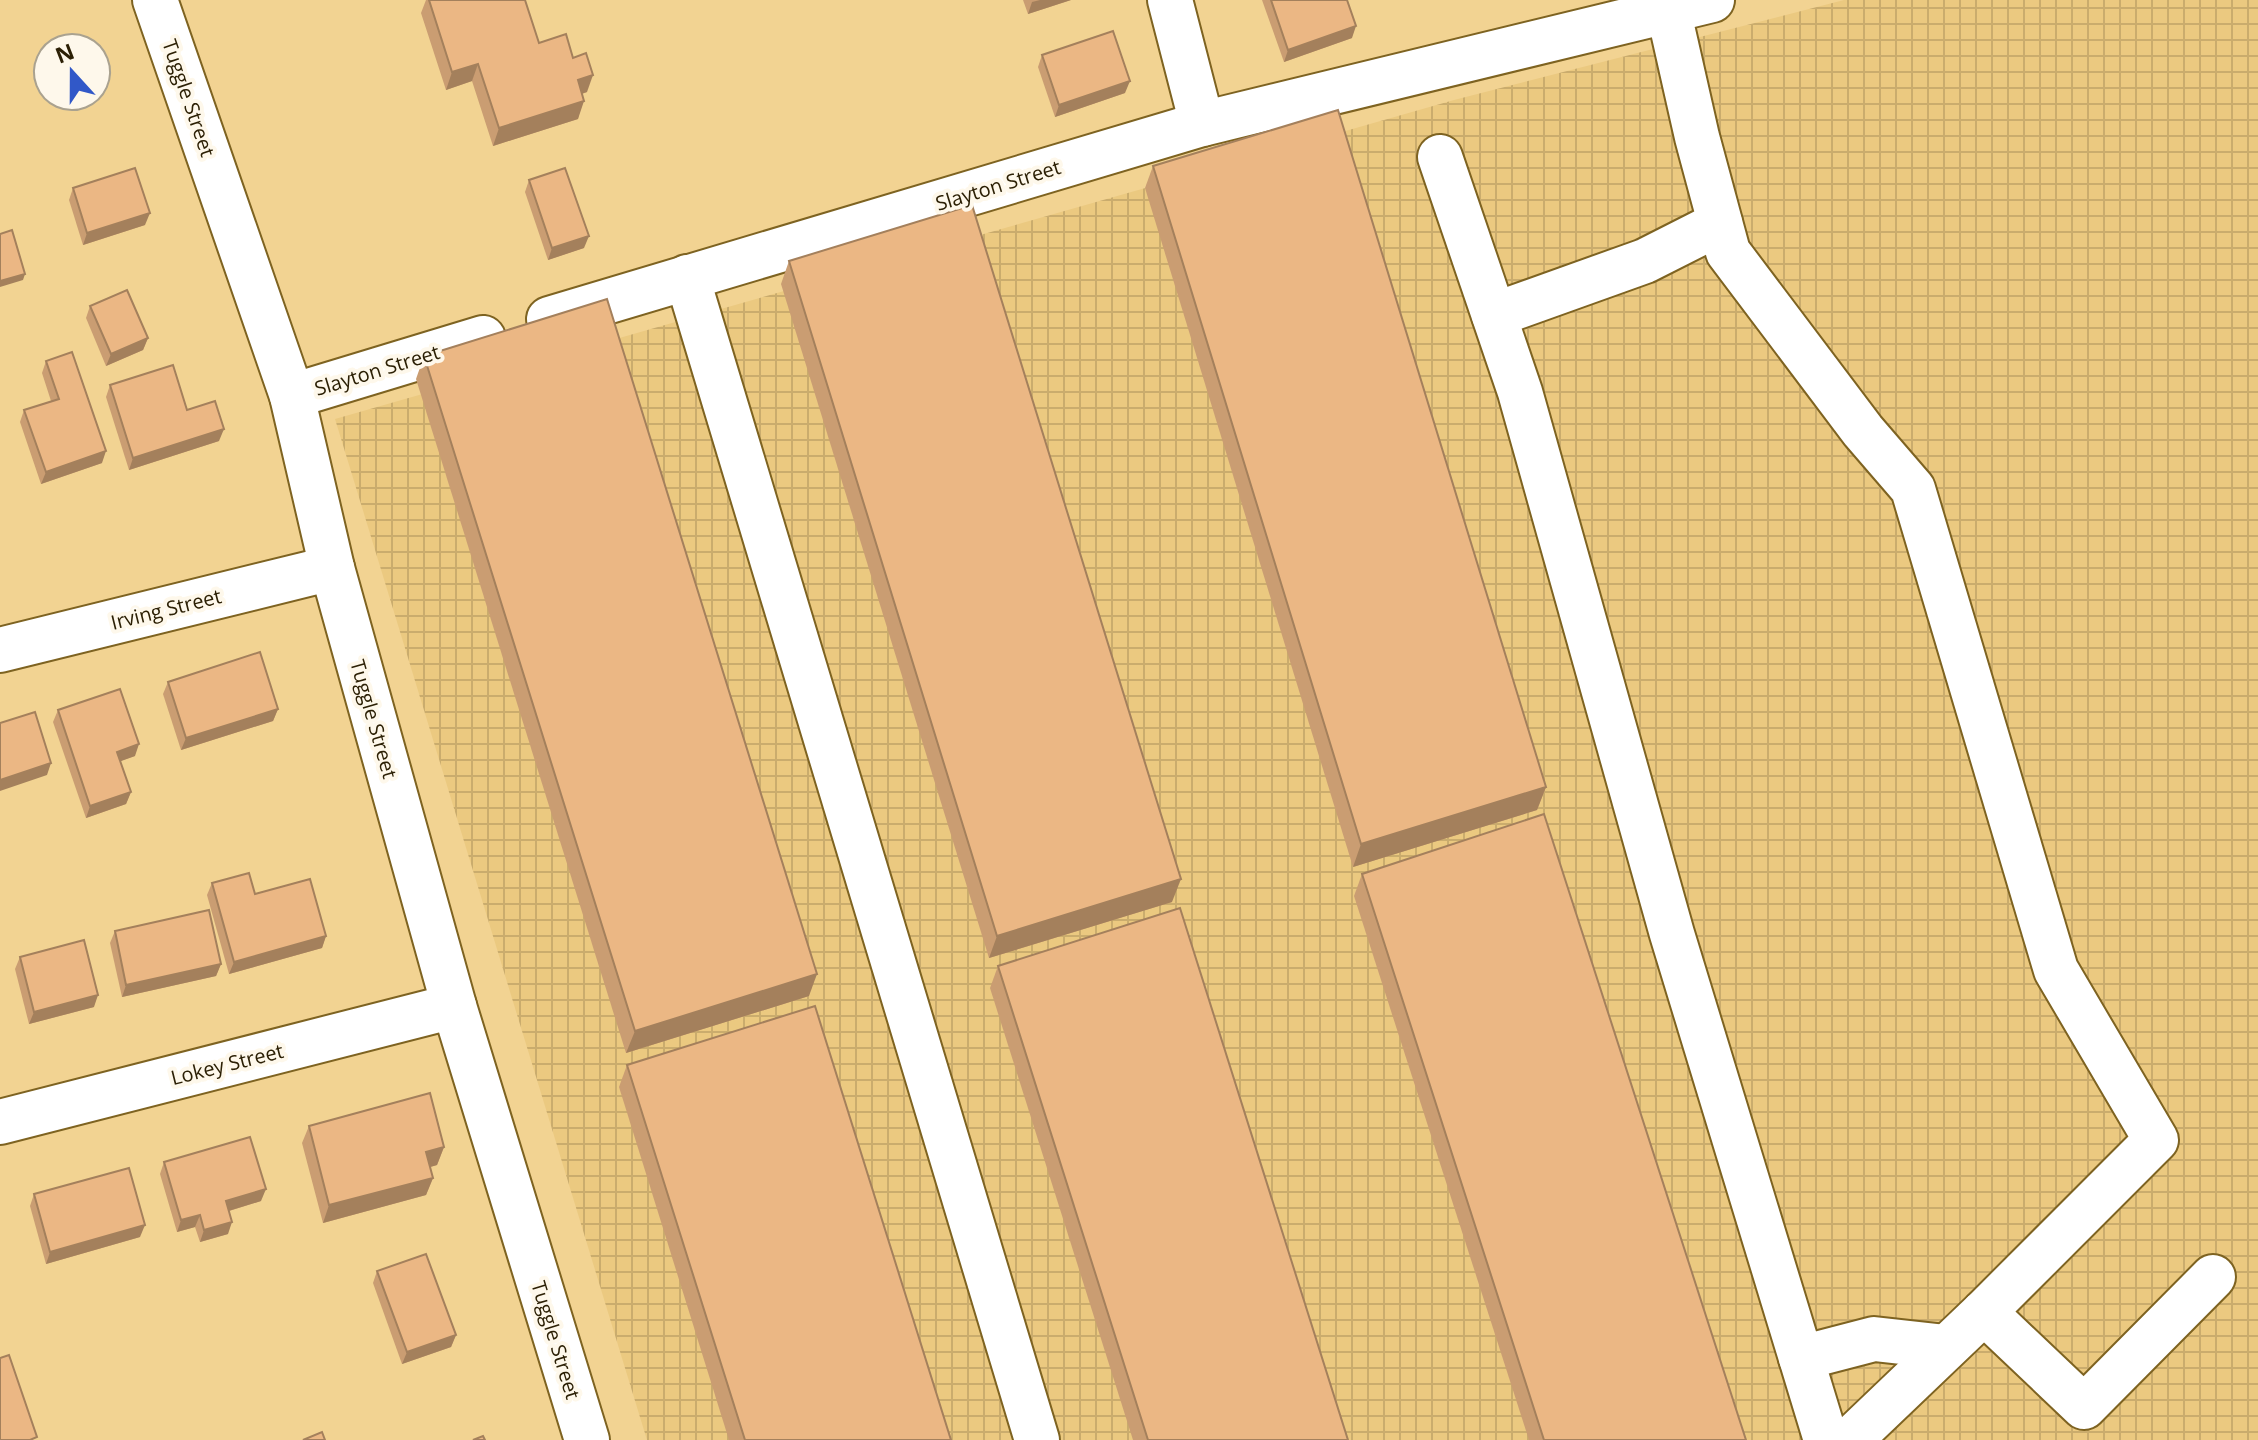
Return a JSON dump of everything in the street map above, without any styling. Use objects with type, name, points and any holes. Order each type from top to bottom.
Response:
[{"type":"street","name":"Tuggle Street","points":[[155,0],[292,396],[332,568],[454,1006],[587,1440]]},
{"type":"street","points":[[1170,0],[1202,124]]},
{"type":"street","name":"Slayton Street","points":[[292,396],[1202,124],[1667,5],[1712,0]]},
{"type":"street","points":[[1667,5],[1728,252],[1863,431],[1913,489],[2056,970],[2156,1140],[1984,1312],[1850,1440]]},
{"type":"street","points":[[1440,157],[1520,392],[1672,934],[1826,1440]]},
{"type":"street","points":[[1494,315],[1645,261],[1720,223]]},
{"type":"street","points":[[687,277],[1037,1440]]},
{"type":"street","name":"Irving Street","points":[[0,650],[332,568]]},
{"type":"street","name":"Lokey Street","points":[[0,1122],[454,1006]]},
{"type":"street","points":[[1984,1312],[2084,1407],[2213,1277]]},
{"type":"street","points":[[1801,1358],[1874,1339],[1946,1347]]},
{"type":"shaded area","points":[[1844,0],[2258,0],[2258,1440],[647,1440],[335,419],[1454,100]]},
{"type":"building","points":[[429,0],[525,0],[539,43],[566,34],[573,58],[586,53],[593,75],[578,80],[584,101],[499,128],[478,64],[452,72]]},
{"type":"building","points":[[1271,0],[1347,0],[1356,26],[1288,50]]},
{"type":"building","points":[[1113,31],[1130,81],[1059,105],[1042,55]]},
{"type":"building","points":[[1338,110],[1546,787],[1361,844],[1153,166]]},
{"type":"building","points":[[135,168],[150,213],[87,233],[73,188]]},
{"type":"building","points":[[565,168],[589,236],[552,248],[529,180]]},
{"type":"building","points":[[972,205],[1181,879],[997,936],[789,261]]},
{"type":"building","points":[[12,230],[25,274],[0,281],[0,234]]},
{"type":"building","points":[[127,290],[148,338],[111,354],[90,306]]},
{"type":"building","points":[[607,299],[817,974],[635,1031],[424,356]]},
{"type":"building","points":[[72,352],[106,451],[46,472],[24,410],[59,399],[46,361]]},
{"type":"building","points":[[173,365],[187,410],[215,401],[224,429],[133,458],[110,385]]},
{"type":"building","points":[[260,652],[278,709],[186,738],[168,682]]},
{"type":"building","points":[[120,689],[139,744],[117,752],[131,792],[90,806],[58,710]]},
{"type":"building","points":[[35,712],[51,763],[0,780],[0,723]]},
{"type":"building","points":[[1544,814],[1746,1440],[1544,1440],[1362,874]]},
{"type":"building","points":[[249,873],[255,894],[310,879],[326,936],[234,962],[212,883]]},
{"type":"building","points":[[1180,908],[1348,1440],[1148,1440],[998,966]]},
{"type":"building","points":[[209,910],[221,964],[126,985],[115,931]]},
{"type":"building","points":[[84,940],[98,995],[34,1012],[20,957]]},
{"type":"building","points":[[815,1006],[951,1440],[745,1440],[627,1065]]},
{"type":"building","points":[[430,1093],[444,1147],[426,1152],[433,1178],[329,1205],[309,1126]]},
{"type":"building","points":[[250,1137],[266,1189],[226,1201],[232,1222],[204,1230],[200,1215],[181,1220],[164,1162]]},
{"type":"building","points":[[129,1168],[145,1225],[50,1252],[34,1194]]},
{"type":"building","points":[[426,1254],[456,1335],[407,1352],[377,1271]]},
{"type":"building","points":[[9,1355],[37,1437],[30,1440],[0,1440],[0,1358]]},
{"type":"building","points":[[322,1432],[325,1440],[303,1440]]}]
